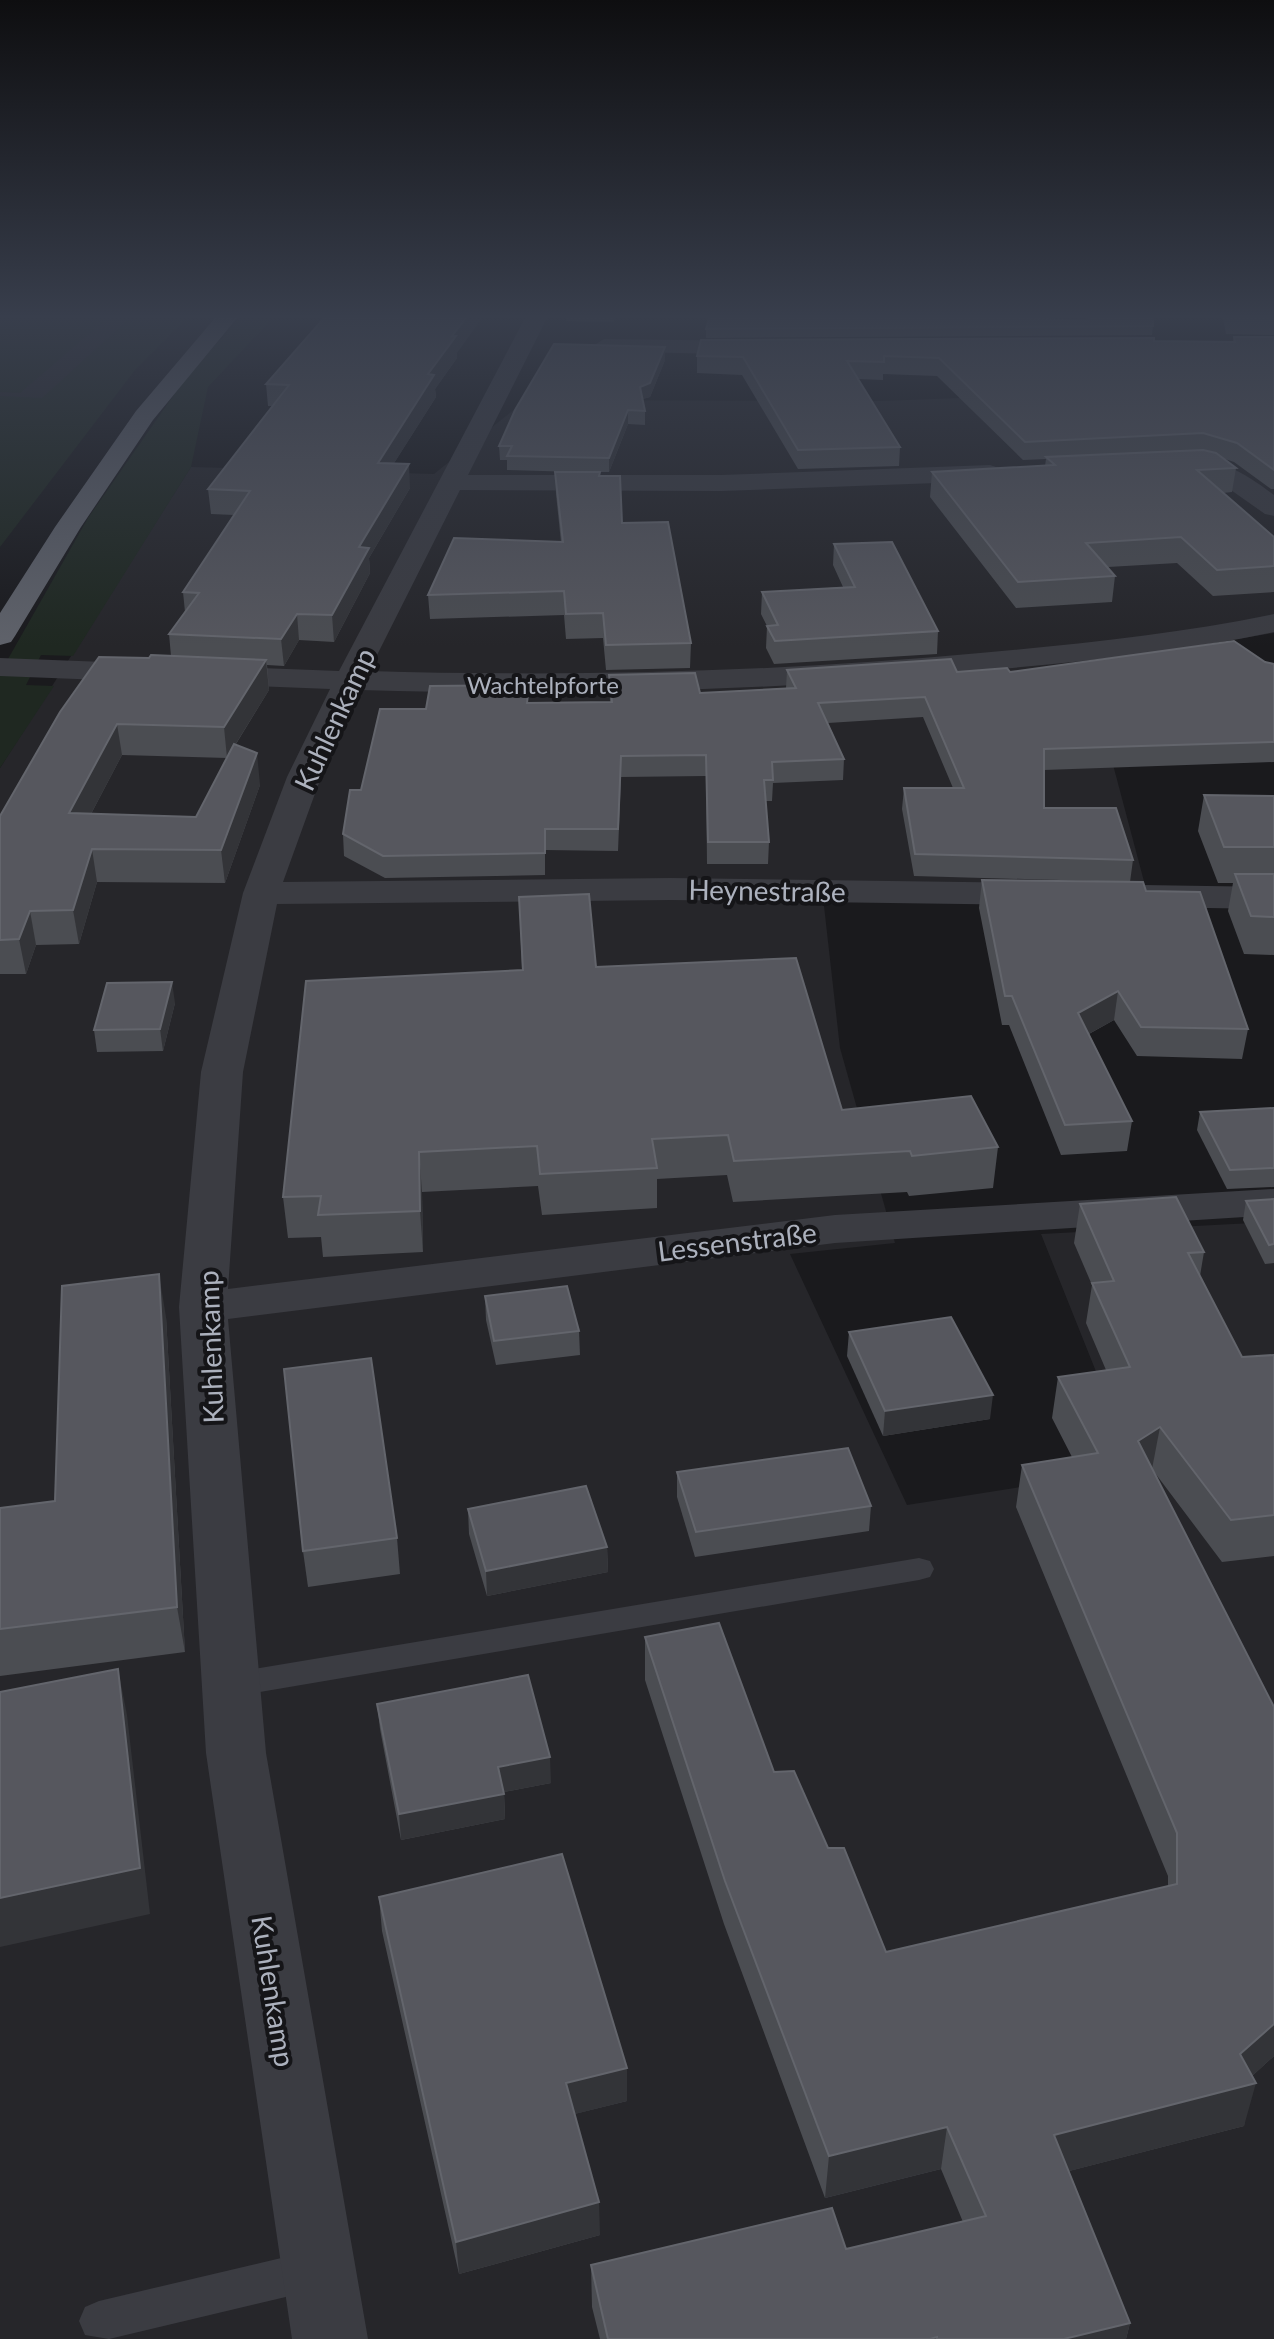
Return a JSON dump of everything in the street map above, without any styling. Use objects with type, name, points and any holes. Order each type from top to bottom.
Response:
[{"type":"highway","points":[[0,636],[136,427]]},
{"type":"street","name":"Kuhlenkamp","points":[[330,2339],[236,1753],[203,1307],[222,1072],[261,893],[304,777],[349,681],[482,427]]},
{"type":"street","points":[[1160,463],[1200,463],[1223,469],[1274,508]]},
{"type":"street","points":[[451,482],[619,485],[897,478],[1017,471]]},
{"type":"street","name":"Wachtelpforte","points":[[0,667],[349,681],[544,685],[808,677],[964,665],[1219,635],[1274,623]]},
{"type":"street","points":[[1219,635],[1252,657]]},
{"type":"street","name":"Heynestraße","points":[[261,893],[671,889],[1274,898]]},
{"type":"street","name":"Lessenstraße","points":[[203,1307],[835,1229],[1274,1202]]},
{"type":"lane","points":[[230,1685],[919,1569]]},
{"type":"lane","points":[[99,2321],[319,2270]]},
{"type":"shaded area","points":[[0,427],[14,427],[0,440]]},
{"type":"shaded area","points":[[0,427],[91,427],[0,547]]},
{"type":"shaded area","points":[[151,427],[199,427],[191,467],[73,656],[41,655],[26,685],[54,686],[0,768],[0,673],[88,518]]},
{"type":"shaded area","points":[[492,427],[1274,427],[1274,633],[1058,669],[1107,742],[1150,904],[823,897],[840,1048],[895,1243],[790,1254],[907,1505],[1135,1469],[1041,1234],[1274,1222],[1274,2339],[0,2339],[0,768],[191,467],[434,474]]},
{"type":"building","points":[[256,427],[401,427],[378,463],[409,464],[359,547],[369,548],[332,615],[297,614],[281,639],[169,634],[199,593],[183,592],[250,491],[208,489]]},
{"type":"building","points":[[507,427],[621,427],[609,458],[507,456],[512,446],[499,446]]},
{"type":"building","points":[[784,427],[888,427],[900,447],[798,450]]},
{"type":"building","points":[[1010,427],[1274,427],[1274,470],[1237,443],[1203,433],[1025,442]]},
{"type":"building","points":[[1203,450],[1216,453],[1236,468],[1197,470],[1274,537],[1274,566],[1217,570],[1181,537],[1086,543],[1115,576],[1018,582],[932,472],[1055,465],[1046,457]]},
{"type":"building","points":[[555,472],[600,472],[599,476],[620,476],[622,523],[668,522],[691,643],[606,645],[603,613],[566,614],[564,591],[428,595],[454,538],[563,542]]},
{"type":"building","points":[[892,542],[938,631],[775,641],[767,626],[778,625],[762,592],[855,587],[834,544]]},
{"type":"building","points":[[1234,641],[1265,662],[1274,664],[1274,742],[1044,749],[1044,808],[1116,808],[1133,860],[915,854],[904,788],[964,788],[925,697],[818,703],[844,759],[772,762],[773,780],[764,780],[769,842],[708,842],[706,755],[621,756],[618,829],[545,829],[545,853],[383,856],[343,834],[350,790],[361,790],[380,709],[426,709],[430,686],[529,685],[527,703],[612,702],[609,675],[695,673],[700,693],[796,688],[787,670],[951,659],[957,672],[1007,668],[1010,672]]},
{"type":"building","points":[[151,655],[266,660],[224,727],[117,724],[69,813],[196,817],[234,744],[257,753],[221,850],[92,849],[73,910],[30,911],[19,939],[0,940],[0,816],[60,712],[99,657],[149,658]]},
{"type":"building","points":[[1204,795],[1274,796],[1274,847],[1224,847]]},
{"type":"building","points":[[1235,874],[1274,874],[1274,917],[1251,916]]},
{"type":"building","points":[[982,880],[1143,882],[1146,891],[1200,892],[1248,1029],[1141,1027],[1118,991],[1078,1013],[1132,1121],[1065,1125],[1012,996],[1005,996]]},
{"type":"building","points":[[589,894],[596,967],[796,958],[842,1110],[971,1096],[998,1147],[912,1156],[910,1151],[734,1161],[728,1135],[652,1139],[657,1168],[540,1174],[537,1146],[419,1152],[420,1211],[318,1215],[321,1196],[283,1197],[306,981],[523,970],[519,897]]},
{"type":"building","points":[[172,982],[160,1029],[94,1030],[107,983]]},
{"type":"building","points":[[1274,1108],[1274,1168],[1230,1170],[1200,1112]]},
{"type":"building","points":[[1176,1197],[1204,1252],[1188,1253],[1242,1357],[1274,1355],[1274,1515],[1231,1520],[1160,1427],[1138,1441],[1274,1707],[1274,2024],[1240,2054],[1256,2083],[1054,2135],[1130,2323],[1064,2339],[608,2339],[591,2265],[832,2208],[846,2249],[986,2216],[947,2127],[829,2156],[725,1881],[645,1637],[719,1623],[774,1772],[794,1771],[828,1848],[844,1848],[886,1952],[1177,1884],[1177,1833],[1022,1465],[1098,1453],[1058,1377],[1130,1367],[1092,1283],[1114,1281],[1080,1204]]},
{"type":"building","points":[[1274,1199],[1274,1244],[1269,1245],[1246,1201]]},
{"type":"building","points":[[159,1274],[177,1607],[0,1629],[0,1508],[55,1501],[62,1286]]},
{"type":"building","points":[[567,1286],[579,1331],[494,1341],[485,1296]]},
{"type":"building","points":[[951,1317],[993,1395],[885,1411],[849,1332]]},
{"type":"building","points":[[371,1358],[397,1538],[303,1551],[284,1369]]},
{"type":"building","points":[[848,1448],[871,1506],[696,1532],[677,1472]]},
{"type":"building","points":[[586,1486],[607,1547],[486,1571],[468,1509]]},
{"type":"building","points":[[118,1669],[140,1868],[0,1898],[0,1692]]},
{"type":"building","points":[[528,1675],[550,1757],[498,1767],[504,1794],[399,1814],[377,1704]]},
{"type":"building","points":[[562,1854],[627,2068],[566,2083],[599,2202],[456,2242],[379,1897]]}]
